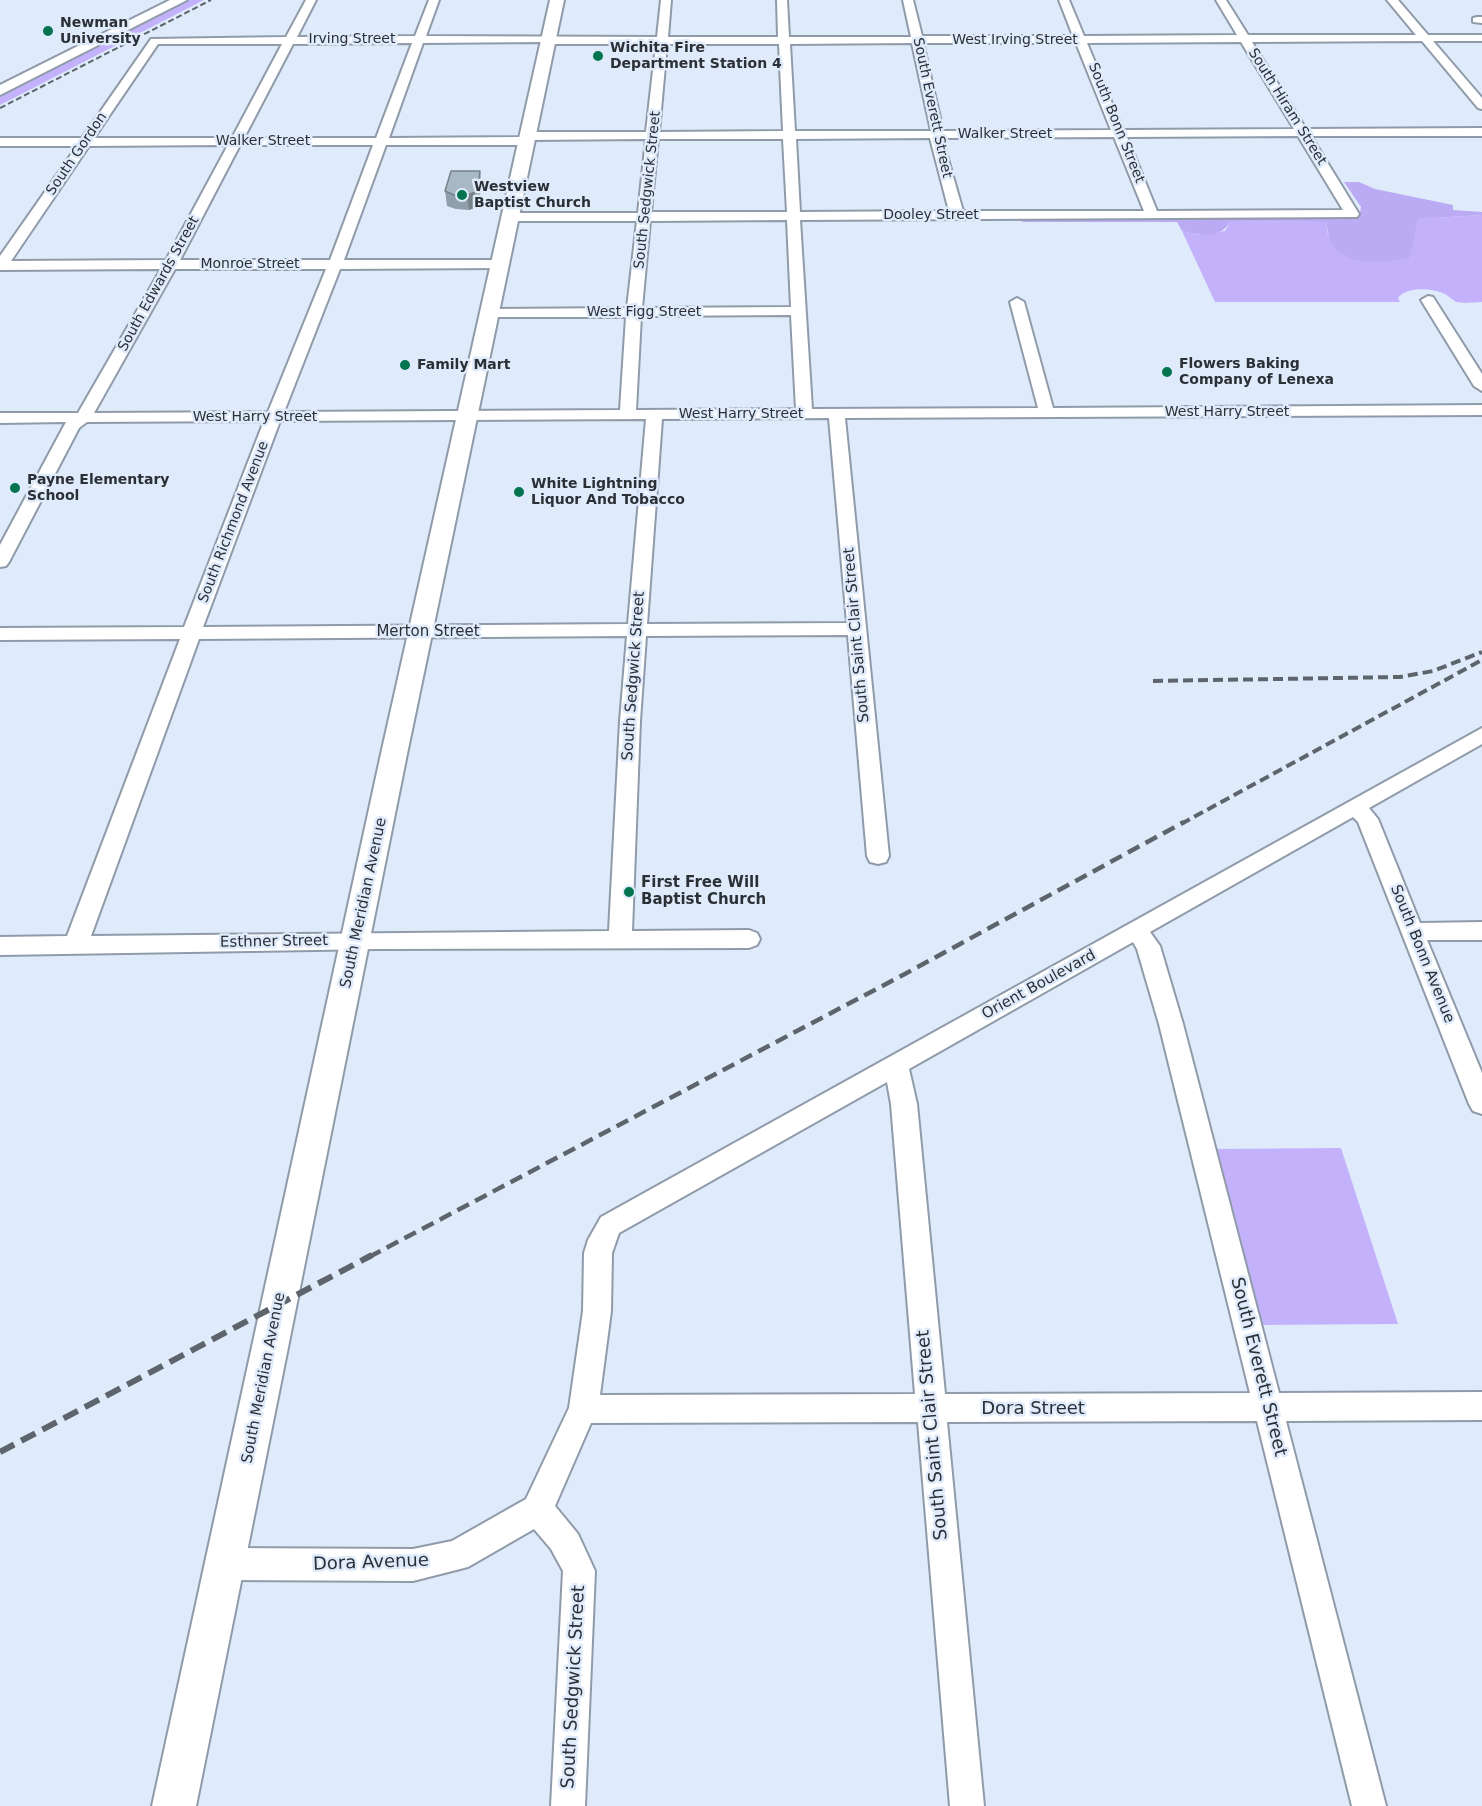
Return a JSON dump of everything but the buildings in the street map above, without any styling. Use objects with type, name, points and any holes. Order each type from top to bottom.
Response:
[{"type":"main road","points":[[0,81],[164,0]]},
{"type":"main road","points":[[0,91],[180,0]]},
{"type":"main road","name":"South Meridian Avenue","points":[[174,1806],[420,632],[557,0]]},
{"type":"street","name":"South Edwards Street","points":[[0,562],[72,425],[83,418],[171,264],[311,0]]},
{"type":"street","name":"South Richmond Avenue","points":[[76,944],[244,490],[335,264],[434,0]]},
{"type":"street","name":"South Sedgwick Street","points":[[627,415],[634,312],[654,135],[666,0]]},
{"type":"street","points":[[782,0],[804,414]]},
{"type":"street","name":"South Everett Street","points":[[908,0],[937,130],[935,134],[957,215]]},
{"type":"street","name":"South Bonn Street","points":[[1064,0],[1152,214]]},
{"type":"street","name":"South Hiram Street","points":[[1221,0],[1353,214]]},
{"type":"street","points":[[1392,0],[1482,105]]},
{"type":"street","name":"West Irving Street","points":[[549,40],[1482,38]]},
{"type":"street","name":"Irving Street","points":[[154,42],[549,40]]},
{"type":"street","name":"South Gordon","points":[[0,265],[154,42]]},
{"type":"street","name":"Walker Street","points":[[0,142],[380,141],[654,135],[1482,132]]},
{"type":"street","name":"Dooley Street","points":[[510,217],[1353,214]]},
{"type":"street","name":"Monroe Street","points":[[0,265],[500,264]]},
{"type":"street","points":[[1428,300],[1482,386]]},
{"type":"street","points":[[1017,302],[1047,413]]},
{"type":"street","name":"West Figg Street","points":[[490,313],[798,311]]},
{"type":"street","name":"West Harry Street","points":[[0,418],[1482,410]]},
{"type":"street","name":"South Saint Clair Street","points":[[837,414],[878,856]]},
{"type":"street","name":"South Sedgwick Street","points":[[620,939],[636,631],[654,415]]},
{"type":"street","name":"Merton Street","points":[[0,634],[856,629]]},
{"type":"street","name":"Orient Boulevard","points":[[583,1409],[597,1311],[598,1253],[610,1225],[1137,931],[1482,735]]},
{"type":"street","name":"South Bonn Avenue","points":[[1356,807],[1367,819],[1482,1104]]},
{"type":"street","name":"South Everett Street","points":[[1137,931],[1148,946],[1172,1024],[1369,1806]]},
{"type":"street","points":[[1412,932],[1482,931]]},
{"type":"street","name":"Esthner Street","points":[[0,945],[356,940],[749,939]]},
{"type":"street","name":"South Saint Clair Street","points":[[896,1065],[903,1104],[968,1806]]},
{"type":"street","name":"Dora Street","points":[[583,1409],[1482,1406]]},
{"type":"street","points":[[537,1509],[583,1409]]},
{"type":"street","name":"South Sedgwick Street","points":[[537,1509],[561,1533],[570,1546],[579,1571],[568,1806]]},
{"type":"street","name":"Dora Avenue","points":[[225,1564],[413,1565],[436,1561],[457,1556],[537,1509]]},
{"type":"shaded area","points":[[188,0],[204,0],[0,105],[0,95]]},
{"type":"shaded area","points":[[1344,182],[1359,182],[1375,189],[1453,205],[1453,210],[1482,212],[1482,215],[1418,219],[1410,258],[1379,262],[1358,260],[1340,252],[1330,240],[1326,222],[1231,221],[1215,234],[1203,235],[1182,231],[1177,222],[1024,222],[1010,218],[1353,217],[1360,213],[1361,207]]},
{"type":"shaded area","points":[[1482,215],[1482,302],[1470,303],[1457,302],[1445,294],[1427,289],[1407,291],[1398,298],[1400,302],[1215,302],[1182,231],[1198,235],[1225,231],[1231,221],[1326,222],[1328,235],[1410,258],[1417,219]]},
{"type":"shaded area","points":[[1341,1148],[1398,1324],[1258,1325],[1213,1149]]},
{"type":"railway","points":[[0,108],[211,0]]},
{"type":"railway","points":[[1153,681],[1400,677],[1433,671],[1482,652]]},
{"type":"railway","points":[[1181,824],[1482,660]]},
{"type":"railway","points":[[369,1257],[903,975],[1184,822]]},
{"type":"railway","points":[[0,1452],[372,1255]]},
{"type":"place","name":"Newman University","points":[[48,31]]},
{"type":"place","name":"Wichita Fire Department Station 4","points":[[598,56]]},
{"type":"place","name":"Westview Baptist Church","points":[[462,195]]},
{"type":"place","name":"Family Mart","points":[[405,365]]},
{"type":"place","name":"Flowers Baking Company of Lenexa","points":[[1167,372]]},
{"type":"place","name":"Payne Elementary School","points":[[15,488]]},
{"type":"place","name":"White Lightning Liquor And Tobacco","points":[[519,492]]},
{"type":"place","name":"First Free Will Baptist Church","points":[[629,892]]}]
